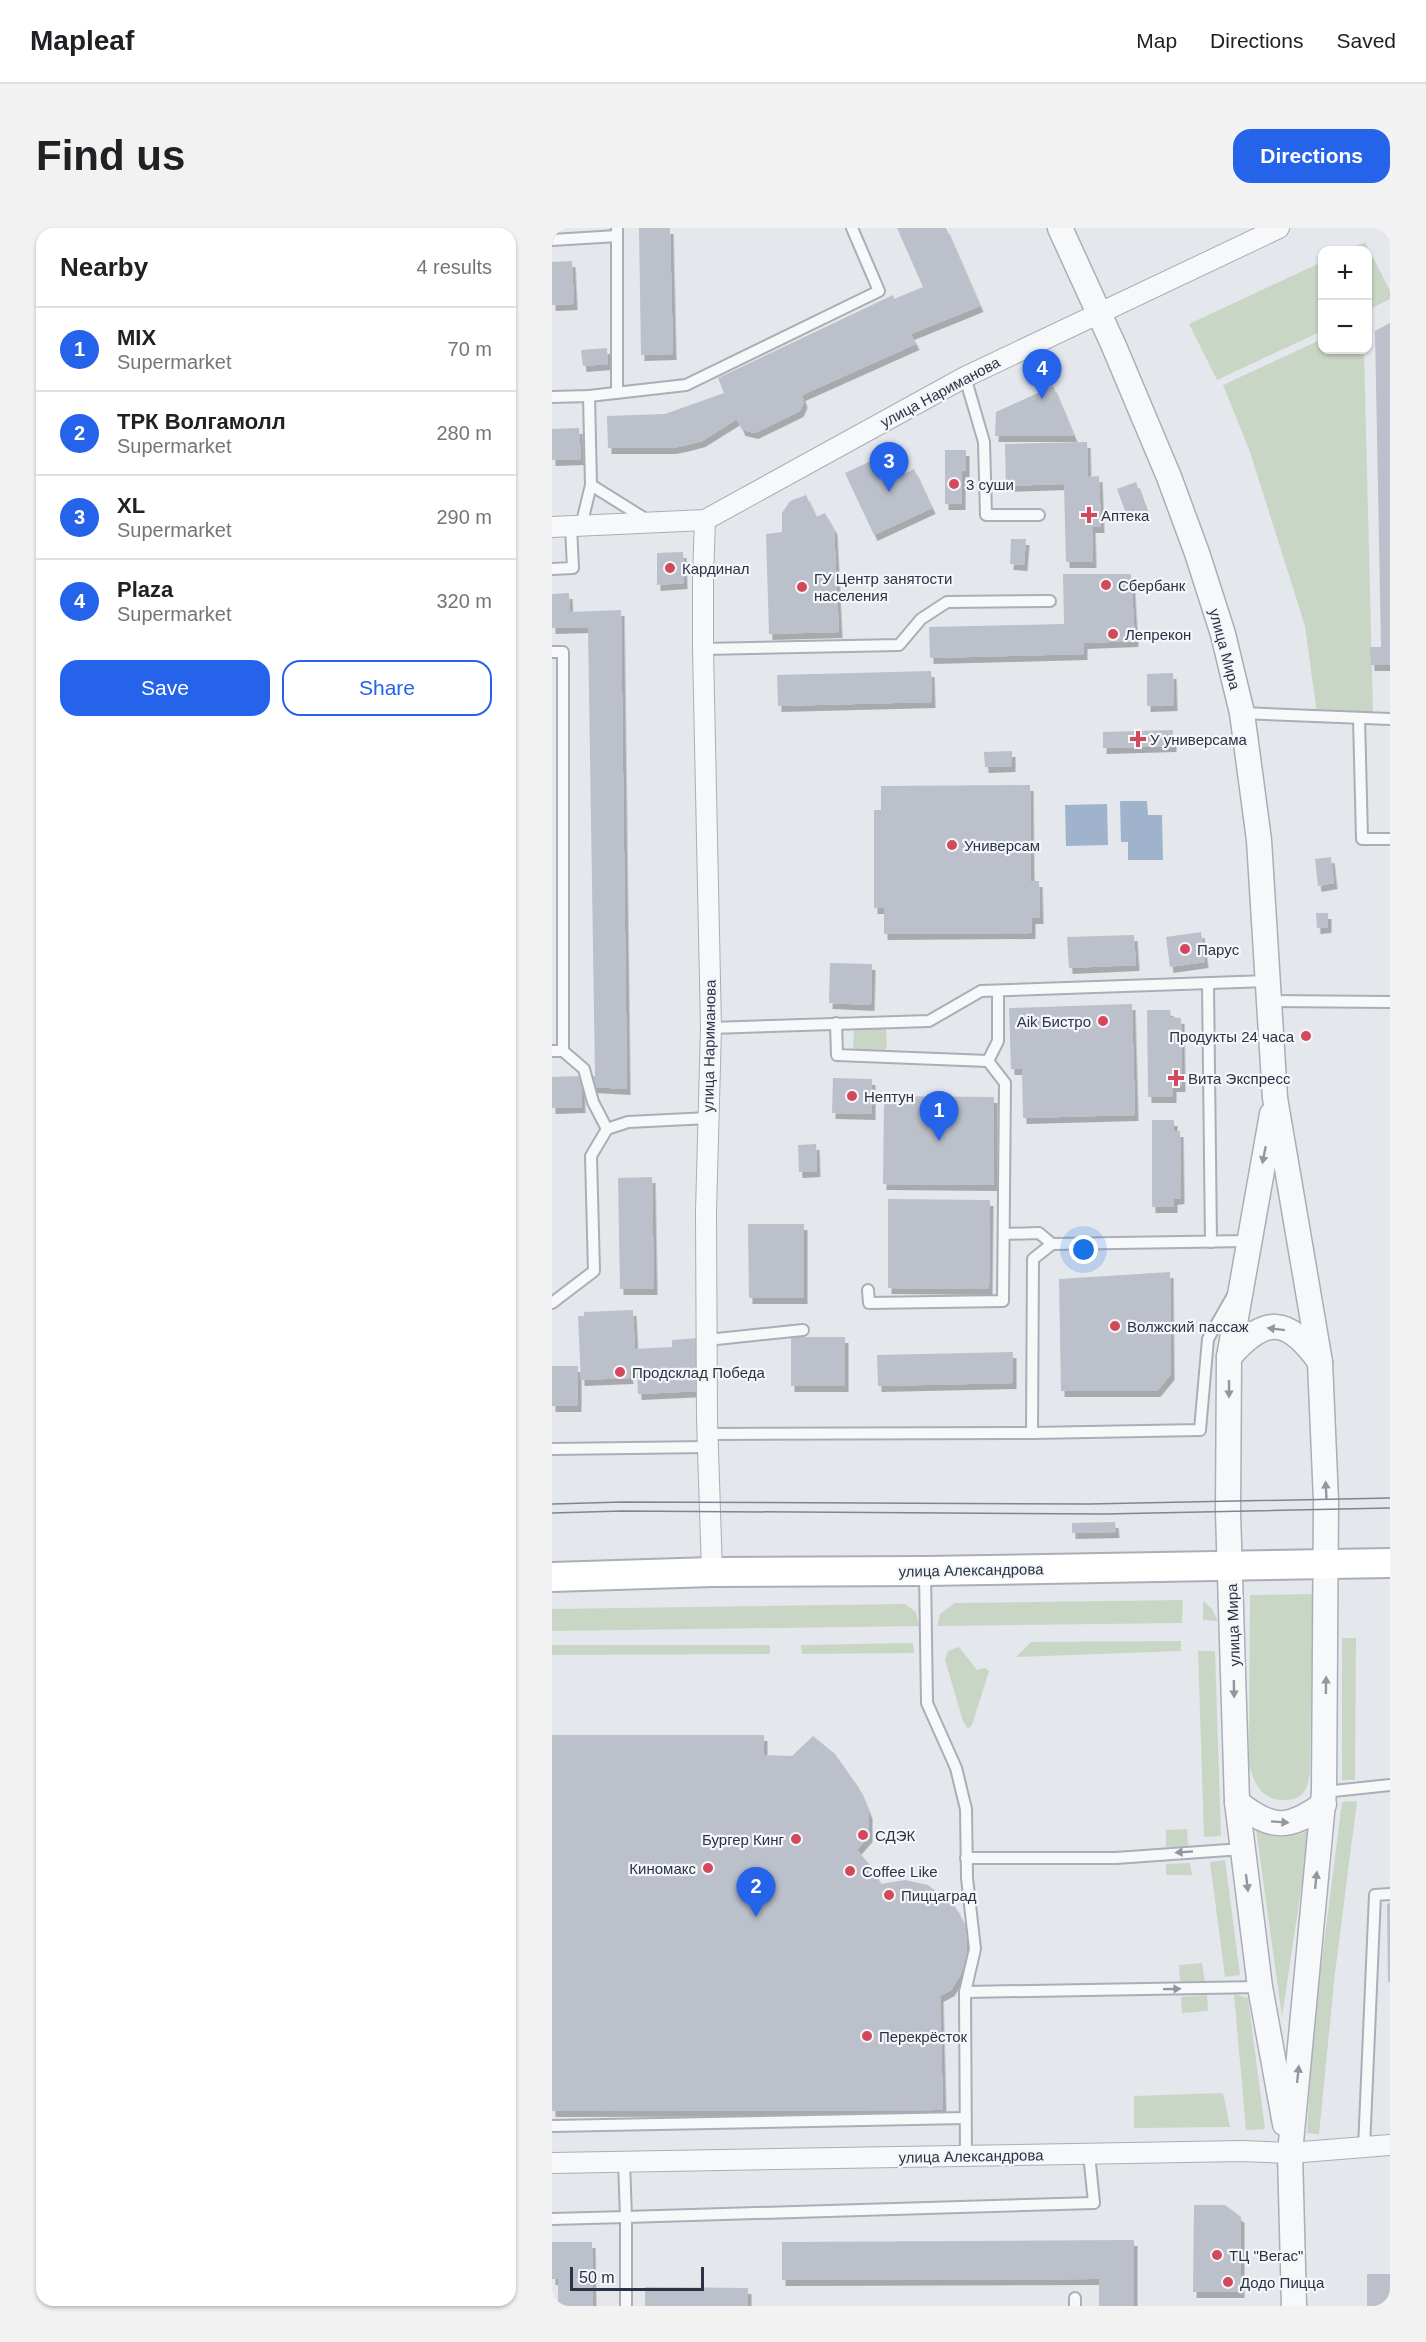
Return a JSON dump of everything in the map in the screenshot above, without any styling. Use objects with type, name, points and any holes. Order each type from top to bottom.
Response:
[{"type":"main road","name":"улица Александрова","points":[[552,1577],[712,1572],[925,1571],[1390,1563]]},
{"type":"street","name":"улица Мира","points":[[1060,228],[1099,312],[1169,477],[1223,634],[1242,713],[1259,840],[1275,1098],[1320,1362],[1326,1501],[1324,1798],[1290,2153],[1294,2306]]},
{"type":"street","name":"улица Нариманова","points":[[568,527],[705,520],[964,377],[1278,228]]},
{"type":"street","name":"улица Нариманова","points":[[705,520],[703,649],[711,1028],[706,1212],[712,1572]]},
{"type":"street","name":"улица Мира","points":[[1275,1098],[1229,1358],[1228,1512],[1237,1802],[1260,1987],[1290,2153]]},
{"type":"street","points":[[1229,1358],[1243,1341],[1257,1330],[1271,1326],[1293,1332],[1309,1346],[1320,1362]]},
{"type":"street","points":[[1237,1802],[1256,1817],[1282,1825],[1303,1819],[1324,1798]]},
{"type":"street","name":"улица Александрова","points":[[552,2163],[1242,2151],[1290,2153],[1390,2145]]},
{"type":"lane","points":[[552,397],[589,396],[686,385],[879,291],[852,228]]},
{"type":"lane","points":[[552,240],[617,232],[617,393]]},
{"type":"lane","points":[[964,377],[984,442],[986,515],[1039,515]]},
{"type":"lane","points":[[552,569],[573,568],[568,527],[591,485],[589,396]]},
{"type":"lane","points":[[591,485],[652,524]]},
{"type":"lane","points":[[703,649],[899,645],[921,620],[947,602],[1050,601]]},
{"type":"lane","points":[[552,652],[563,652],[557,1051],[584,1069],[593,1102],[607,1129]]},
{"type":"lane","points":[[1242,713],[1390,719]]},
{"type":"lane","points":[[1359,718],[1362,839],[1390,839]]},
{"type":"lane","points":[[711,1028],[929,1021],[981,991],[1208,984],[1390,1002]]},
{"type":"lane","points":[[1208,984],[1211,1242]]},
{"type":"lane","points":[[988,1061],[998,1041],[998,991]]},
{"type":"lane","points":[[836,1023],[837,1055],[988,1061]]},
{"type":"lane","points":[[868,1290],[869,1303],[1003,1301],[1005,1083],[988,1061]]},
{"type":"lane","points":[[552,1303],[594,1271],[591,1156],[607,1129],[628,1122],[709,1118]]},
{"type":"lane","points":[[1004,1234],[1039,1233],[1052,1244]]},
{"type":"lane","points":[[1032,1433],[1033,1259],[1052,1244],[1248,1241]]},
{"type":"lane","points":[[552,1449],[708,1440],[1200,1430],[1208,1339],[1241,1282]]},
{"type":"lane","points":[[707,1340],[803,1330]]},
{"type":"lane","points":[[925,1571],[927,1703],[956,1768],[966,1809],[966,1858],[975,1949],[965,1992],[966,2156]]},
{"type":"lane","points":[[1324,1798],[1390,1785]]},
{"type":"lane","points":[[966,1858],[1116,1858],[1242,1849]]},
{"type":"lane","points":[[1364,2148],[1375,1894],[1390,1894]]},
{"type":"lane","points":[[965,1992],[1260,1987]]},
{"type":"lane","points":[[552,2126],[965,2118]]},
{"type":"lane","points":[[552,2219],[1094,2203],[1089,2154]]},
{"type":"lane","points":[[624,2162],[626,2306]]},
{"type":"green space","points":[[1372,256],[1390,291],[1390,299],[1372,308]]},
{"type":"green space","points":[[1318,264],[1318,333],[1217,380],[1189,324]]},
{"type":"green space","points":[[1318,341],[1318,354],[1364,354],[1373,713],[1317,715],[1305,626],[1250,452],[1223,385]]},
{"type":"green space","points":[[854,1029],[886,1029],[887,1047],[883,1051],[858,1051],[853,1047]]},
{"type":"green space","points":[[1313,1594],[1310,1771],[1306,1788],[1299,1796],[1277,1800],[1270,1798],[1260,1790],[1249,1764],[1250,1595]]},
{"type":"green space","points":[[1183,1600],[1182,1623],[937,1626],[940,1614],[955,1603]]},
{"type":"green space","points":[[1203,1601],[1212,1609],[1218,1621],[1203,1620]]},
{"type":"green space","points":[[905,1604],[916,1612],[919,1626],[552,1631],[552,1609]]},
{"type":"green space","points":[[1342,1638],[1356,1638],[1355,1780],[1342,1780]]},
{"type":"green space","points":[[1181,1641],[1181,1651],[1016,1657],[1031,1642]]},
{"type":"green space","points":[[913,1643],[914,1653],[802,1654],[801,1645]]},
{"type":"green space","points":[[552,1645],[770,1645],[770,1654],[552,1655]]},
{"type":"green space","points":[[959,1647],[977,1670],[985,1668],[989,1671],[972,1725],[968,1729],[963,1721],[945,1660],[948,1651]]},
{"type":"green space","points":[[1198,1651],[1215,1651],[1221,1836],[1204,1837]]},
{"type":"green space","points":[[1357,1801],[1335,1973],[1319,2134],[1307,2133],[1313,2030],[1342,1802]]},
{"type":"green space","points":[[1187,1829],[1188,1846],[1166,1847],[1166,1830]]},
{"type":"green space","points":[[1256,1829],[1276,1837],[1296,1835],[1310,1830],[1282,2017]]},
{"type":"green space","points":[[1225,1860],[1240,1975],[1225,1977],[1210,1862]]},
{"type":"green space","points":[[1190,1863],[1192,1875],[1166,1875],[1166,1864]]},
{"type":"green space","points":[[1202,1963],[1205,1981],[1180,1982],[1179,1965]]},
{"type":"green space","points":[[1234,1994],[1248,1998],[1265,2129],[1246,2130]]},
{"type":"green space","points":[[1207,1995],[1208,2011],[1182,2013],[1181,1997]]},
{"type":"green space","points":[[1223,2093],[1230,2127],[1134,2128],[1134,2096]]},
{"type":"water","points":[[1120,801],[1147,801],[1148,815],[1162,815],[1163,860],[1128,860],[1128,842],[1121,842]]},
{"type":"water","points":[[1107,804],[1108,845],[1066,846],[1065,805]]},
{"type":"building","points":[[639,228],[670,228],[673,354],[641,355]]},
{"type":"building","points":[[897,228],[946,228],[980,306],[911,334],[916,344],[802,395],[804,402],[800,411],[755,433],[742,430],[737,419],[702,441],[687,445],[673,448],[608,448],[607,416],[665,414],[724,393],[718,378],[893,295],[894,299],[923,287]]},
{"type":"building","points":[[572,261],[574,304],[552,305],[552,262]]},
{"type":"building","points":[[1390,323],[1390,665],[1371,665],[1370,647],[1381,647],[1375,331]]},
{"type":"building","points":[[607,348],[608,364],[583,366],[581,350]]},
{"type":"building","points":[[1053,386],[1074,436],[995,436],[996,412]]},
{"type":"building","points":[[579,428],[581,459],[552,460],[552,429]]},
{"type":"building","points":[[1087,442],[1088,477],[1099,476],[1101,527],[1092,527],[1093,562],[1066,562],[1064,484],[1006,486],[1005,444]]},
{"type":"building","points":[[945,450],[966,450],[966,471],[962,471],[962,504],[945,504]]},
{"type":"building","points":[[882,456],[889,470],[900,476],[914,469],[932,508],[874,535],[845,473]]},
{"type":"building","points":[[1136,482],[1146,510],[1127,516],[1117,489]]},
{"type":"building","name":"ГУ Центр занятости населения","points":[[806,495],[816,517],[825,513],[834,529],[839,632],[769,634],[766,534],[782,532],[782,513],[790,501]]},
{"type":"building","points":[[1011,539],[1026,539],[1024,565],[1010,564]]},
{"type":"building","name":"Кардинал","points":[[683,552],[684,583],[657,585],[657,553]]},
{"type":"building","points":[[1063,574],[1131,574],[1135,641],[1084,643],[1084,654],[930,658],[929,627],[1064,624]]},
{"type":"building","points":[[569,593],[570,612],[621,610],[627,1089],[591,1087],[589,1076],[595,1076],[588,627],[552,628],[552,594]]},
{"type":"building","points":[[931,671],[932,702],[778,706],[777,675]]},
{"type":"building","points":[[1173,673],[1174,705],[1147,706],[1147,674]]},
{"type":"building","name":"У универсама","points":[[1173,730],[1173,746],[1103,748],[1103,732]]},
{"type":"building","points":[[1012,751],[1012,766],[985,767],[984,752]]},
{"type":"building","name":"Универсам","points":[[1030,785],[1031,881],[1039,881],[1040,918],[1032,918],[1032,933],[884,934],[884,908],[874,908],[874,810],[881,810],[881,786]]},
{"type":"building","points":[[1331,857],[1334,883],[1318,886],[1315,859]]},
{"type":"building","points":[[1316,913],[1328,913],[1328,927],[1317,928]]},
{"type":"building","name":"Парус","points":[[1201,932],[1205,962],[1170,967],[1166,937]]},
{"type":"building","points":[[1134,935],[1136,965],[1069,968],[1067,937]]},
{"type":"building","points":[[830,963],[872,964],[871,1005],[829,1003]]},
{"type":"building","points":[[1132,1004],[1135,1115],[1023,1118],[1022,1069],[1011,1069],[1009,1008]]},
{"type":"building","points":[[1147,1010],[1170,1010],[1171,1017],[1181,1018],[1182,1086],[1173,1086],[1173,1097],[1148,1097]]},
{"type":"building","points":[[581,1076],[582,1107],[552,1108],[552,1077]]},
{"type":"building","name":"Нептун","points":[[833,1078],[872,1079],[872,1114],[832,1113]]},
{"type":"building","points":[[884,1096],[994,1097],[994,1185],[883,1184]]},
{"type":"building","points":[[1152,1120],[1174,1120],[1174,1131],[1180,1131],[1181,1198],[1174,1199],[1174,1207],[1152,1207]]},
{"type":"building","points":[[816,1144],[817,1171],[799,1172],[798,1145]]},
{"type":"building","points":[[652,1177],[654,1289],[620,1289],[618,1178]]},
{"type":"building","points":[[888,1199],[990,1200],[989,1289],[888,1288]]},
{"type":"building","points":[[748,1224],[804,1224],[804,1298],[749,1298]]},
{"type":"building","name":"Волжский пассаж","points":[[1170,1272],[1171,1374],[1157,1391],[1061,1391],[1059,1279]]},
{"type":"building","points":[[633,1310],[635,1349],[672,1347],[672,1340],[699,1338],[702,1391],[638,1394],[637,1371],[629,1371],[630,1378],[581,1380],[578,1316],[584,1316],[584,1312]]},
{"type":"building","points":[[791,1337],[845,1337],[845,1386],[791,1386]]},
{"type":"building","points":[[1013,1352],[1013,1383],[878,1386],[877,1355]]},
{"type":"building","points":[[552,1366],[578,1366],[578,1406],[552,1406]]},
{"type":"building","points":[[1115,1522],[1116,1532],[1072,1533],[1072,1523]]},
{"type":"building","points":[[552,1735],[764,1735],[764,1755],[792,1756],[813,1736],[835,1754],[859,1788],[869,1813],[869,1836],[857,1850],[871,1866],[881,1884],[905,1880],[928,1885],[955,1906],[966,1928],[967,1955],[960,1976],[951,1990],[940,1996],[943,2110],[552,2111]]},
{"type":"building","points":[[1390,1903],[1390,1982],[1388,1982],[1387,1904]]},
{"type":"building","name":"ТЦ \"Вегас\"","points":[[1194,2205],[1225,2205],[1241,2217],[1241,2292],[1193,2292]]},
{"type":"building","points":[[1134,2240],[1134,2306],[1099,2306],[1099,2279],[782,2280],[782,2242]]},
{"type":"building","points":[[552,2242],[592,2242],[593,2306],[558,2306],[558,2279],[552,2279]]},
{"type":"building","points":[[1367,2274],[1390,2274],[1390,2306],[1367,2306]]},
{"type":"building","points":[[645,2287],[748,2288],[748,2306],[645,2306]]},
{"type":"tram line","points":[[552,1504],[622,1502],[1089,1504],[1390,1498]]},
{"type":"tram line","points":[[552,1513],[622,1511],[1105,1514],[1390,1508]]},
{"type":"place","name":"Plaza","points":[[1042,399]]},
{"type":"place","name":"3 суши","points":[[954,484]]},
{"type":"place","name":"XL","points":[[889,492]]},
{"type":"place","name":"Аптека","points":[[1089,515]]},
{"type":"place","name":"Кардинал","points":[[670,568]]},
{"type":"place","name":"Сбербанк","points":[[1106,585]]},
{"type":"place","name":"ГУ Центр занятости населения","points":[[802,587]]},
{"type":"place","name":"Лепрекон","points":[[1113,634]]},
{"type":"place","name":"У универсама","points":[[1138,739]]},
{"type":"place","name":"Универсам","points":[[952,845]]},
{"type":"place","name":"Парус","points":[[1185,949]]},
{"type":"place","name":"Aik Бистро","points":[[1103,1021]]},
{"type":"place","name":"Продукты 24 часа","points":[[1306,1036]]},
{"type":"place","name":"Вита Экспресс","points":[[1176,1078]]},
{"type":"place","name":"Нептун","points":[[852,1096]]},
{"type":"place","name":"MIX","points":[[939,1141]]},
{"type":"place","name":"Волжский пассаж","points":[[1115,1326]]},
{"type":"place","name":"Продсклад Победа","points":[[620,1372]]},
{"type":"place","name":"СДЭК","points":[[863,1835]]},
{"type":"place","name":"Бургер Кинг","points":[[796,1839]]},
{"type":"place","name":"Киномакс","points":[[708,1868]]},
{"type":"place","name":"Coffee Like","points":[[850,1871]]},
{"type":"place","name":"Пиццаград","points":[[889,1895]]},
{"type":"place","name":"ТРК Волгамолл","points":[[756,1917]]},
{"type":"place","name":"Перекрёсток","points":[[867,2036]]},
{"type":"place","name":"ТЦ \"Вегас\"","points":[[1217,2255]]},
{"type":"place","name":"Додо Пицца","points":[[1228,2282]]}]
